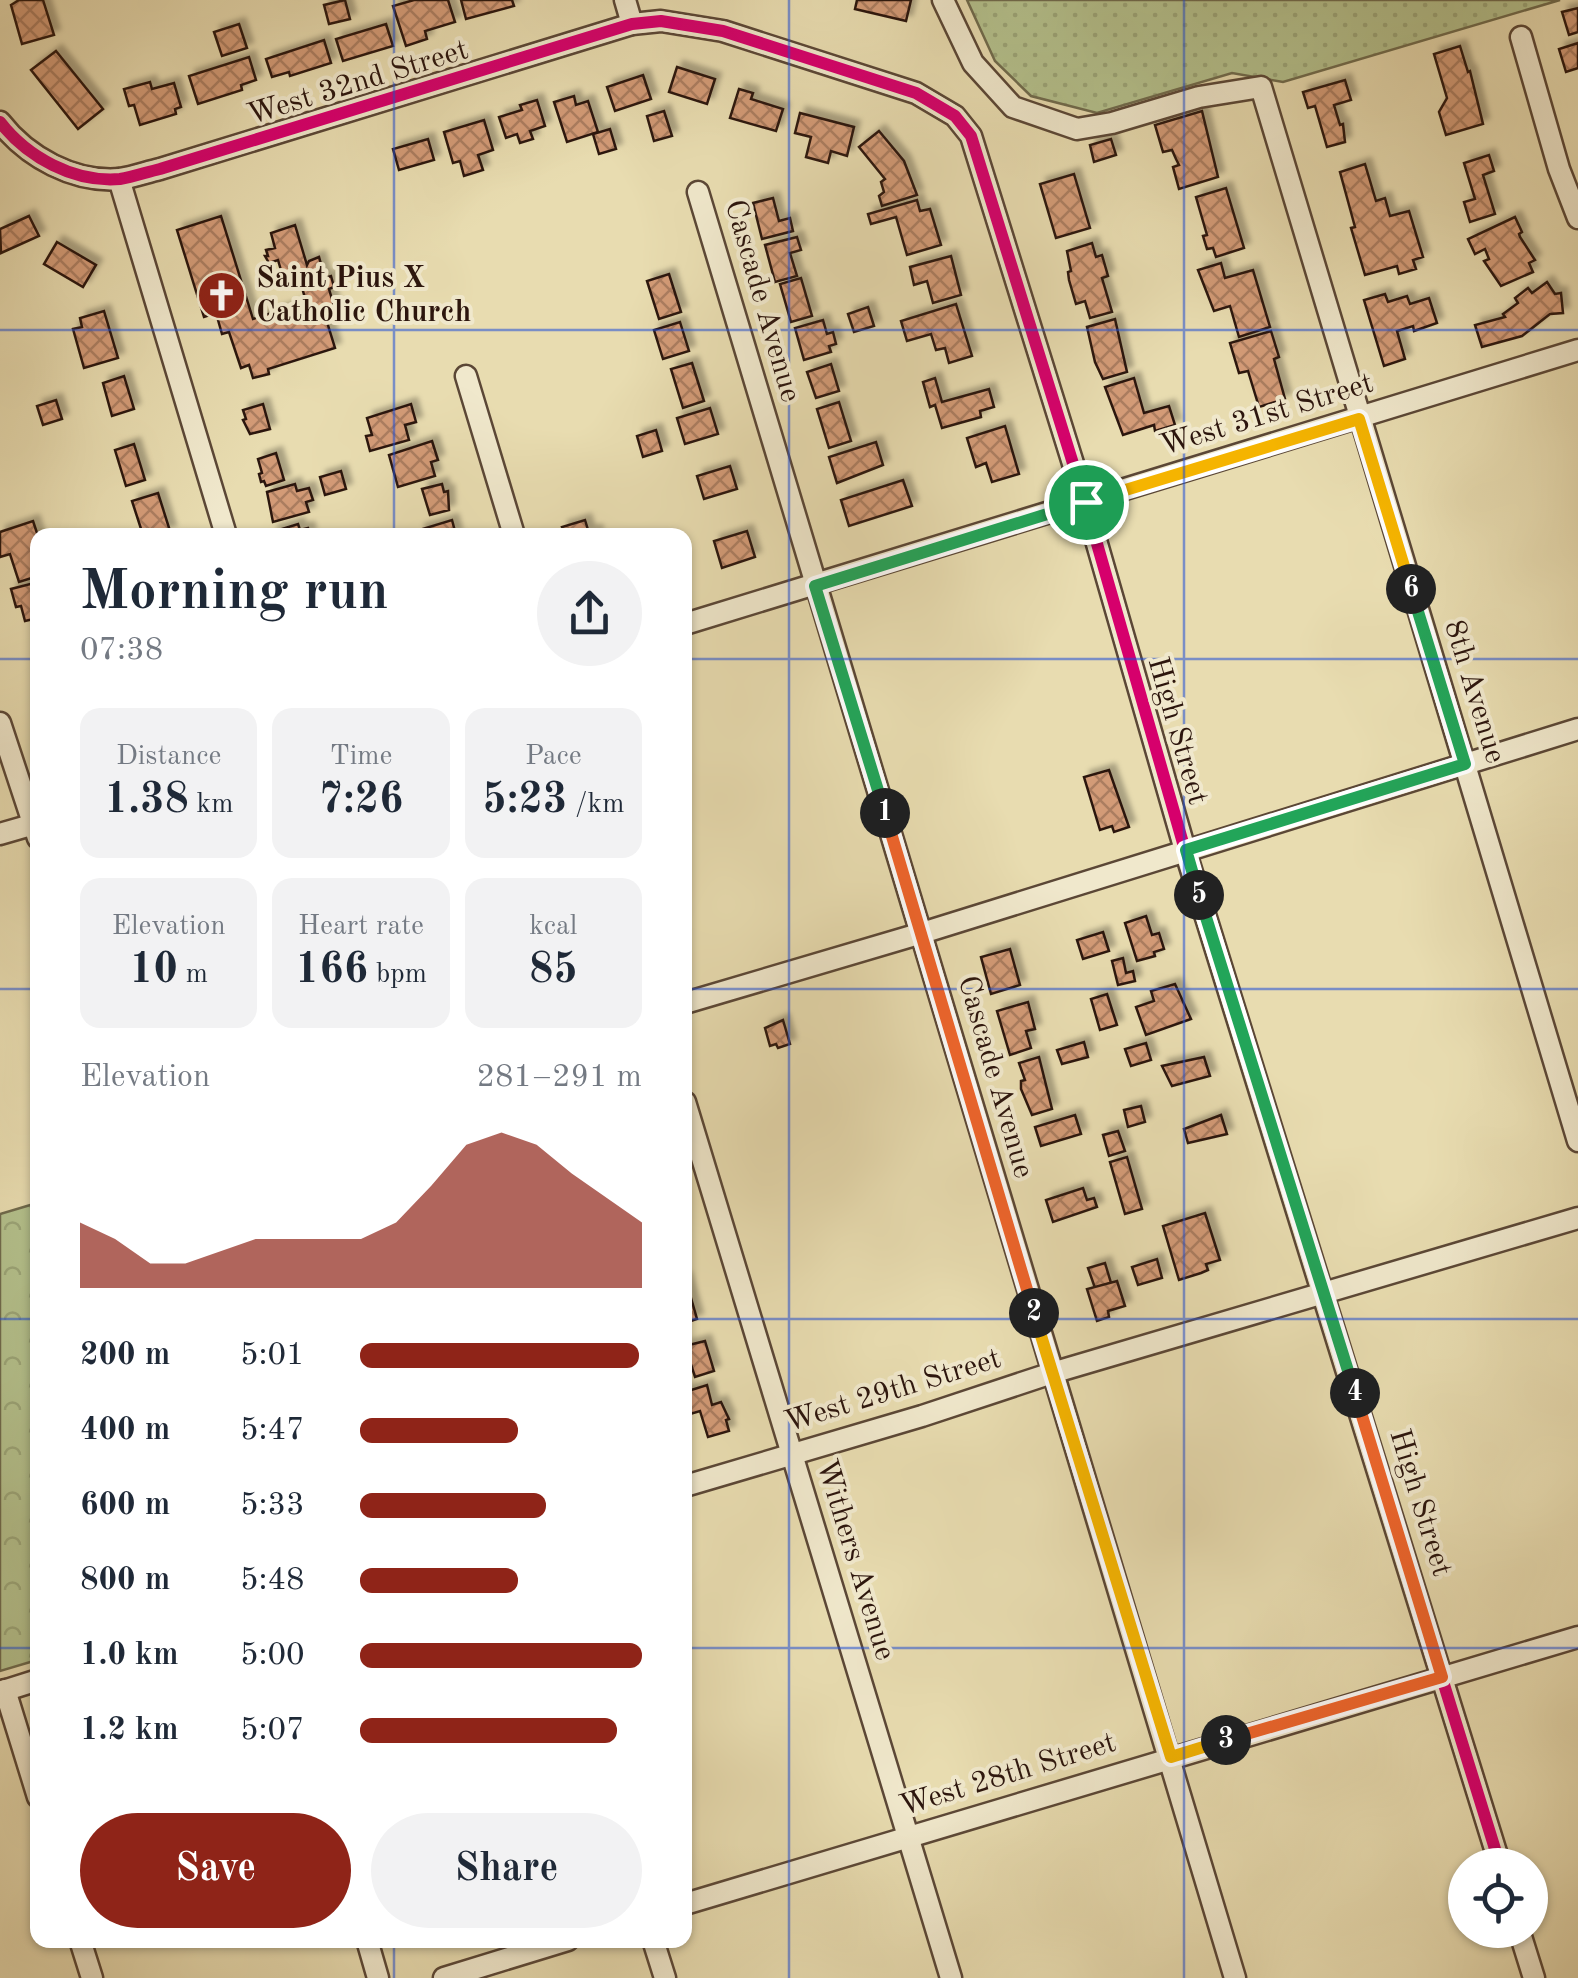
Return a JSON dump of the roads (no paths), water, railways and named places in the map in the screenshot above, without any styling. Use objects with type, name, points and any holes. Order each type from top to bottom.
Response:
[{"type":"street","points":[[625,0],[632,24]]},
{"type":"street","name":"8th Avenue","points":[[943,0],[973,63],[1013,107],[1077,129],[1199,97],[1261,87],[1578,1142]]},
{"type":"street","name":"West 32nd Street","points":[[0,122],[16,143],[35,156],[88,176],[118,179],[160,170],[632,24],[660,22],[722,31],[916,94]]},
{"type":"street","points":[[1521,37],[1559,169],[1578,218]]},
{"type":"street","name":"High Street","points":[[916,94],[955,116],[979,156],[1086,502],[1186,850],[1495,1848]]},
{"type":"street","points":[[118,179],[224,528]]},
{"type":"street","name":"Cascade Avenue","points":[[698,192],[1235,1978]]},
{"type":"street","name":"West 31st Street","points":[[692,622],[1578,350]]},
{"type":"street","points":[[466,376],[512,528]]},
{"type":"street","points":[[0,723],[30,810]]},
{"type":"street","points":[[692,1001],[1578,730]]},
{"type":"street","points":[[0,834],[30,829]]},
{"type":"street","name":"Withers Avenue","points":[[692,1125],[951,1978]]},
{"type":"street","name":"West 29th Street","points":[[692,1484],[1578,1218]]},
{"type":"street","name":"West 28th Street","points":[[692,1902],[1578,1636]]},
{"type":"street","points":[[30,1682],[2,1691],[30,1773]]},
{"type":"street","points":[[83,1948],[92,1978]]},
{"type":"street","points":[[369,1948],[378,1978]]},
{"type":"street","points":[[444,1978],[542,1948]]},
{"type":"street","points":[[655,1948],[664,1978]]},
{"type":"street","points":[[1525,1948],[1534,1978]]},
{"type":"place","name":"Saint Pius X Catholic Church","points":[[221,296]]}]
